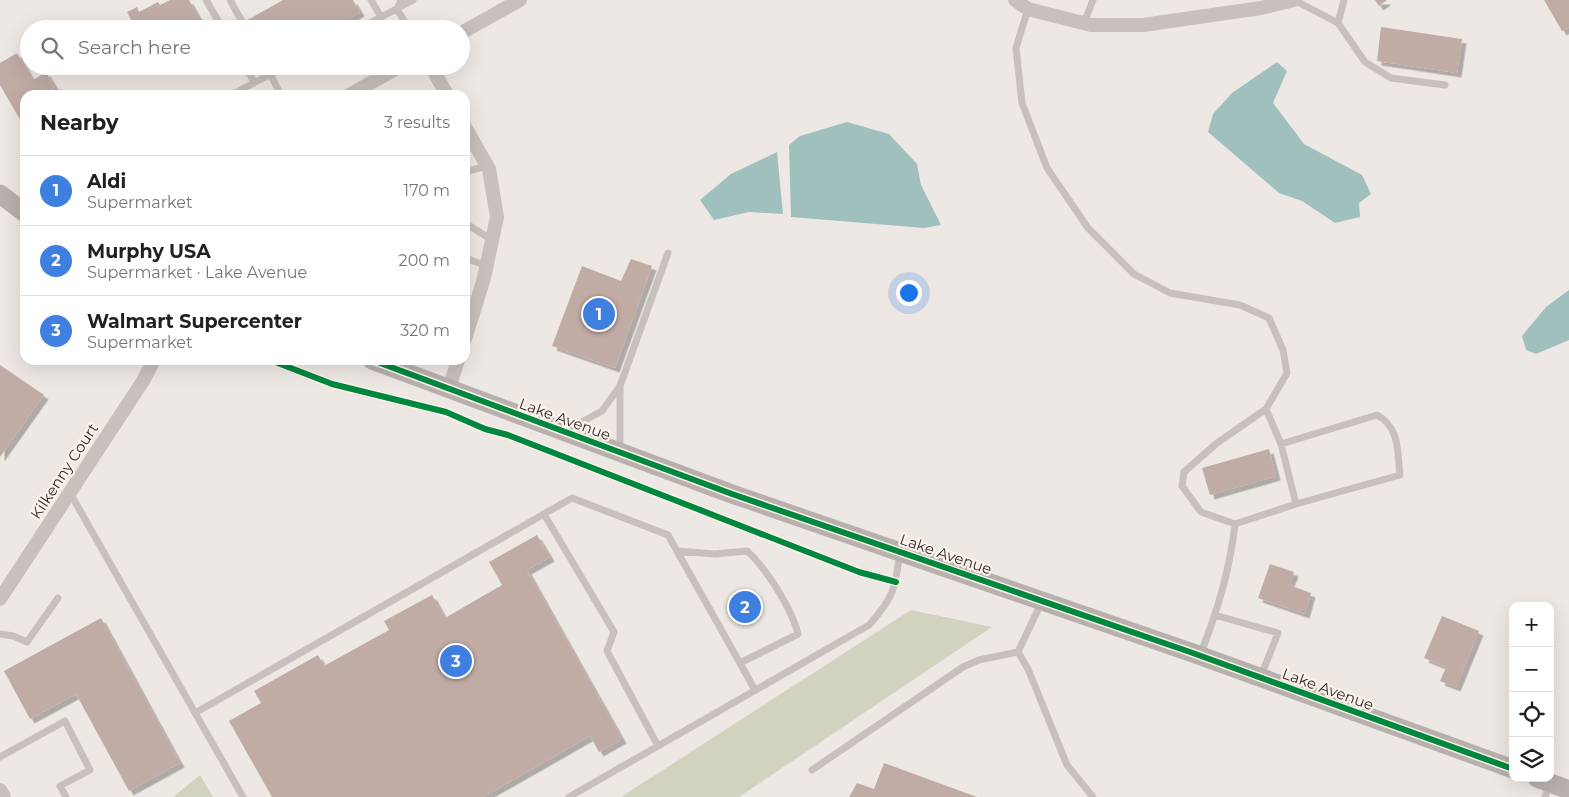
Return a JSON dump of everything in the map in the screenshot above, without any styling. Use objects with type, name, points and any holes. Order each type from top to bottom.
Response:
[{"type":"street","points":[[470,28],[520,0]]},
{"type":"street","points":[[1015,0],[1028,9],[1084,23],[1143,26],[1261,8],[1294,0]]},
{"type":"street","points":[[358,90],[385,75]]},
{"type":"street","points":[[436,75],[444,90]]},
{"type":"street","points":[[470,136],[487,166],[497,217],[487,266],[470,322]]},
{"type":"street","points":[[0,194],[20,209]]},
{"type":"street","name":"Kilkenny Court","points":[[0,599],[143,381],[151,365]]},
{"type":"street","name":"Lake Avenue","points":[[385,365],[732,494],[1200,655],[1509,768]]},
{"type":"street","points":[[449,389],[456,365]]},
{"type":"street","points":[[1544,786],[1569,790]]},
{"type":"street","points":[[0,790],[4,797]]},
{"type":"lane","points":[[206,0],[218,20]]},
{"type":"lane","points":[[371,0],[381,17]]},
{"type":"lane","points":[[397,9],[401,0]]},
{"type":"lane","points":[[376,20],[413,0]]},
{"type":"lane","points":[[1084,23],[1093,0]]},
{"type":"lane","points":[[1294,0],[1338,23],[1365,62],[1391,78],[1445,85]]},
{"type":"lane","points":[[1338,23],[1344,0]]},
{"type":"lane","points":[[233,1],[242,20]]},
{"type":"lane","points":[[397,9],[404,20]]},
{"type":"lane","points":[[1028,9],[1016,48],[1022,103],[1047,168],[1088,228],[1134,274],[1170,293],[1240,306],[1270,318],[1284,350],[1287,372],[1266,409],[1217,443],[1184,472],[1182,486],[1200,512],[1235,524],[1296,504],[1400,475],[1395,435],[1388,422],[1377,415],[1281,444]]},
{"type":"lane","points":[[250,75],[254,82]]},
{"type":"lane","points":[[240,90],[268,75]]},
{"type":"lane","points":[[271,75],[278,90]]},
{"type":"lane","points":[[470,171],[487,166]]},
{"type":"lane","points":[[470,225],[492,240]]},
{"type":"lane","points":[[565,432],[602,411],[620,386],[668,253]]},
{"type":"lane","points":[[470,260],[487,266]]},
{"type":"lane","points":[[620,386],[620,453]]},
{"type":"lane","points":[[1266,409],[1281,444],[1296,504]]},
{"type":"lane","points":[[70,493],[243,797]]},
{"type":"lane","points":[[195,713],[572,498],[668,535],[756,690]]},
{"type":"lane","points":[[544,514],[614,632],[607,651],[658,746]]},
{"type":"lane","points":[[1200,655],[1215,615],[1232,552],[1235,524]]},
{"type":"lane","points":[[676,551],[715,554],[747,552],[759,562],[795,622],[798,634],[740,663]]},
{"type":"lane","points":[[569,797],[869,626],[884,609],[895,589],[900,552]]},
{"type":"lane","points":[[0,634],[14,636],[27,642],[58,598]]},
{"type":"lane","points":[[1018,652],[1042,600]]},
{"type":"lane","points":[[1215,615],[1278,633],[1260,677]]},
{"type":"lane","points":[[812,770],[963,667],[979,660],[1018,652]]},
{"type":"lane","points":[[1018,652],[1028,669],[1067,765],[1093,797]]},
{"type":"lane","points":[[0,757],[65,721],[90,770],[60,786],[66,797]]},
{"type":"green space","points":[[911,610],[992,627],[739,797],[621,797]]},
{"type":"green space","points":[[200,775],[213,797],[173,797]]},
{"type":"water","points":[[1277,62],[1287,71],[1273,103],[1304,144],[1362,175],[1371,194],[1359,203],[1360,217],[1335,223],[1302,201],[1279,193],[1208,132],[1213,114],[1232,93]]},
{"type":"water","points":[[847,122],[889,134],[917,164],[921,185],[941,225],[924,228],[791,217],[789,145],[800,136]]},
{"type":"water","points":[[777,152],[783,214],[749,212],[714,220],[700,200],[731,174]]},
{"type":"water","points":[[1569,290],[1569,340],[1536,354],[1526,350],[1522,336],[1546,307]]},
{"type":"building","points":[[170,0],[189,0],[199,18],[196,20],[131,20],[127,12],[137,7],[139,12],[158,2],[160,5]]},
{"type":"building","points":[[283,0],[353,0],[360,12],[346,20],[248,20]]},
{"type":"building","points":[[1375,0],[1387,0],[1379,6]]},
{"type":"building","points":[[1544,0],[1569,0],[1569,27],[1562,31]]},
{"type":"building","points":[[1381,27],[1462,39],[1457,73],[1377,61]]},
{"type":"building","points":[[17,53],[20,58],[20,75],[30,75],[33,80],[41,75],[48,75],[55,87],[50,90],[20,90],[20,120],[0,85],[0,63]]},
{"type":"building","points":[[631,259],[652,266],[615,368],[552,346],[582,266],[621,281]]},
{"type":"building","points":[[0,365],[44,395],[0,457]]},
{"type":"building","points":[[1269,449],[1276,476],[1210,495],[1202,468]]},
{"type":"building","points":[[537,535],[550,557],[527,570],[622,739],[599,752],[590,736],[483,797],[272,797],[229,721],[261,703],[254,691],[318,655],[324,666],[389,630],[384,621],[432,595],[445,618],[502,585],[489,562]]},
{"type":"building","points":[[1270,564],[1294,572],[1289,585],[1311,593],[1305,614],[1258,598]]},
{"type":"building","points":[[1442,616],[1479,631],[1456,687],[1440,681],[1446,667],[1424,658]]},
{"type":"building","points":[[101,618],[180,763],[129,791],[76,694],[30,719],[4,671]]},
{"type":"building","points":[[884,763],[977,797],[849,797],[857,783],[874,789]]},
{"type":"cycle path","points":[[283,365],[332,384],[446,412],[485,429],[508,435],[859,572],[896,582]]},
{"type":"cycle path","points":[[385,365],[732,494],[1190,652],[1509,768]]},
{"type":"place","name":"Aldi","points":[[599,314]]},
{"type":"place","name":"Murphy USA","points":[[745,607]]},
{"type":"place","name":"Walmart Supercenter","points":[[456,661]]}]
